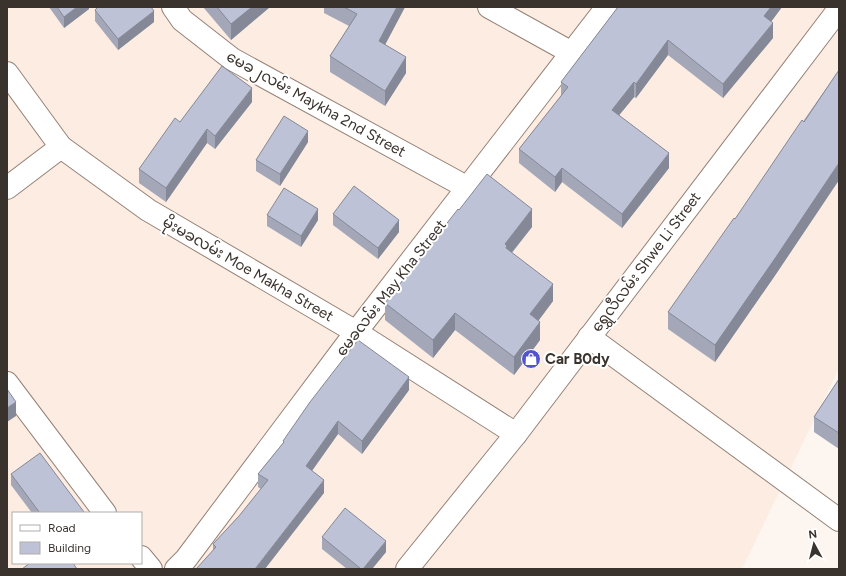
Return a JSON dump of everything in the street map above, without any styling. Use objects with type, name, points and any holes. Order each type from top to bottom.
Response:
[{"type":"street","name":"မေခ၂လမ်း Maykha 2nd Street","points":[[173,7],[182,20],[232,59],[468,188]]},
{"type":"street","points":[[489,7],[572,53]]},
{"type":"street","name":"မေခလမ်း May Kha Street","points":[[176,569],[186,559],[356,332],[607,7]]},
{"type":"street","name":"ရွှေလီလမ်း Shwe Li Street","points":[[406,569],[516,434],[839,9]]},
{"type":"street","name":"မိုးမခလမ်း Moe Makha Street","points":[[7,73],[61,147],[148,210],[356,332],[516,434]]},
{"type":"street","points":[[7,188],[61,147]]},
{"type":"street","points":[[589,337],[839,520]]},
{"type":"street","points":[[7,383],[104,512]]},
{"type":"street","points":[[142,558],[151,569]]},
{"type":"shaded area","points":[[7,7],[839,7],[839,368],[742,569],[7,569]]},
{"type":"building","points":[[57,7],[77,7],[64,17]]},
{"type":"building","points":[[98,7],[151,7],[154,11],[118,39],[95,10]]},
{"type":"building","points":[[217,7],[252,7],[231,24]]},
{"type":"building","points":[[344,7],[397,7],[379,41],[406,57],[385,91],[330,56],[357,14]]},
{"type":"building","points":[[618,7],[771,7],[764,16],[773,23],[723,84],[668,40],[636,84],[634,82],[612,110],[669,153],[622,214],[562,168],[555,177],[519,149],[568,87],[561,82]]},
{"type":"building","points":[[222,66],[252,88],[215,136],[207,129],[166,188],[139,169],[175,118],[180,122]]},
{"type":"building","points":[[839,70],[839,163],[715,345],[668,312],[734,218],[735,219],[802,120],[804,122]]},
{"type":"building","points":[[284,116],[308,131],[280,174],[256,160]]},
{"type":"building","points":[[487,174],[532,209],[505,244],[507,246],[506,248],[553,284],[530,314],[540,322],[514,357],[455,313],[433,340],[385,303]]},
{"type":"building","points":[[354,186],[399,220],[378,248],[333,214]]},
{"type":"building","points":[[284,188],[318,209],[301,236],[267,215]]},
{"type":"building","points":[[358,340],[409,377],[362,441],[338,421],[306,466],[324,480],[255,569],[196,569],[216,547],[213,544],[239,516],[268,480],[258,474],[284,442],[283,441],[310,402]]},
{"type":"building","points":[[839,379],[839,433],[814,417]]},
{"type":"building","points":[[7,389],[16,402],[7,408]]},
{"type":"building","points":[[40,453],[84,512],[39,512],[11,474]]},
{"type":"building","points":[[345,508],[386,541],[363,569],[361,569],[322,537]]},
{"type":"building","points":[[29,564],[74,564],[77,569],[22,569]]},
{"type":"place","name":"Car B0dy","points":[[531,359]]}]
